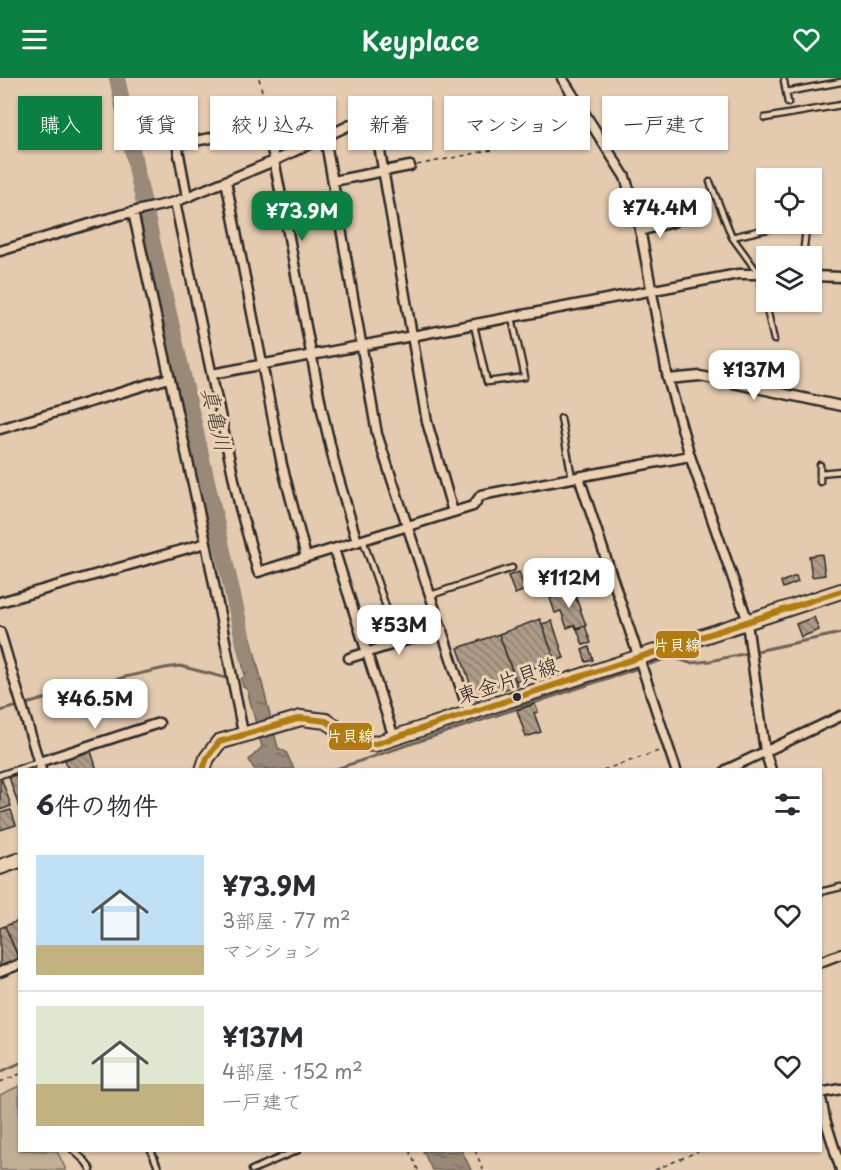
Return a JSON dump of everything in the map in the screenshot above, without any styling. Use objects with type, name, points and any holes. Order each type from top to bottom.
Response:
[{"type":"main road","name":"東金片貝線","points":[[204,768],[207,758],[219,742],[279,723],[301,718],[327,721],[359,742],[375,744],[470,712],[642,664],[747,623],[841,591]]},
{"type":"main road","points":[[0,867],[18,862]]},
{"type":"street","points":[[562,78],[625,177],[631,193],[668,379],[690,456],[747,623],[765,750],[770,768]]},
{"type":"street","points":[[336,132],[369,116],[374,117],[427,422],[453,512]]},
{"type":"street","points":[[187,197],[177,144],[210,138]]},
{"type":"street","points":[[272,150],[311,356],[335,466],[360,541]]},
{"type":"street","points":[[0,251],[175,202],[297,150]]},
{"type":"street","points":[[327,150],[377,434],[470,712]]},
{"type":"street","points":[[333,181],[410,166]]},
{"type":"street","points":[[226,181],[282,465],[306,557]]},
{"type":"street","points":[[175,202],[240,508],[258,572],[473,506],[481,495],[690,456]]},
{"type":"street","points":[[137,211],[169,378],[206,543],[243,734]]},
{"type":"street","points":[[640,231],[673,222]]},
{"type":"street","points":[[212,374],[738,274],[756,274]]},
{"type":"street","points":[[822,276],[841,277]]},
{"type":"street","points":[[668,379],[700,376],[841,406]]},
{"type":"street","points":[[0,429],[169,378]]},
{"type":"street","points":[[576,477],[642,664],[675,768]]},
{"type":"street","points":[[0,602],[206,543]]},
{"type":"street","points":[[334,549],[394,738]]},
{"type":"street","points":[[349,658],[442,629]]},
{"type":"street","points":[[0,632],[40,766],[159,723]]},
{"type":"street","points":[[730,768],[841,716]]},
{"type":"street","points":[[822,961],[841,954]]},
{"type":"street","points":[[0,972],[18,965]]},
{"type":"street","points":[[822,1093],[841,1089]]},
{"type":"street","points":[[822,1103],[841,1170]]},
{"type":"lane","points":[[784,81],[788,104]]},
{"type":"lane","points":[[786,92],[841,82]]},
{"type":"lane","points":[[765,118],[841,105]]},
{"type":"lane","points":[[710,182],[732,237],[756,266]]},
{"type":"lane","points":[[732,237],[776,227],[803,224],[806,229],[804,246]]},
{"type":"lane","points":[[769,312],[774,340]]},
{"type":"lane","points":[[474,326],[487,382],[525,377],[512,318]]},
{"type":"lane","points":[[561,418],[576,477]]},
{"type":"lane","points":[[820,465],[820,483]]},
{"type":"lane","points":[[820,473],[841,471]]},
{"type":"lane","points":[[360,541],[398,643]]},
{"type":"lane","points":[[431,596],[512,568]]},
{"type":"lane","points":[[0,775],[18,771]]},
{"type":"lane","points":[[822,892],[841,887]]},
{"type":"lane","points":[[76,1152],[91,1170]]},
{"type":"lane","points":[[152,1152],[159,1170]]},
{"type":"lane","points":[[252,1170],[293,1152]]},
{"type":"path","points":[[259,78],[263,96]]},
{"type":"path","points":[[410,166],[593,130]]},
{"type":"path","points":[[609,768],[669,748]]},
{"type":"path","points":[[0,1082],[18,1075]]},
{"type":"path","points":[[410,1152],[418,1170]]},
{"type":"path","points":[[476,1152],[483,1170]]},
{"type":"path","points":[[655,1170],[696,1152]]},
{"type":"shaded area","points":[[18,1086],[18,1152],[57,1152],[66,1170],[0,1170],[0,1095]]},
{"type":"water","points":[[250,634],[278,748],[286,752],[294,768],[253,768],[249,760],[262,747],[247,689],[243,687],[241,679],[245,676],[237,636]]},
{"type":"water","points":[[423,1152],[462,1152],[471,1170],[432,1170]]},
{"type":"building","points":[[822,554],[825,575],[812,577],[809,556]]},
{"type":"building","points":[[519,572],[525,590],[515,594],[508,576]]},
{"type":"building","points":[[796,576],[798,582],[783,588],[781,582]]},
{"type":"building","points":[[573,590],[586,625],[567,628],[561,611],[555,613],[550,598]]},
{"type":"building","points":[[814,617],[819,630],[801,637],[796,624]]},
{"type":"building","points":[[540,619],[555,661],[531,669],[533,675],[516,681],[499,634]]},
{"type":"building","points":[[552,621],[564,658],[555,661],[542,624]]},
{"type":"building","points":[[585,626],[591,643],[583,645],[577,629]]},
{"type":"building","points":[[499,634],[517,685],[476,700],[458,648]]},
{"type":"building","points":[[589,647],[593,660],[586,662],[582,650]]},
{"type":"building","points":[[535,704],[538,712],[534,713],[541,732],[526,737],[517,710]]},
{"type":"building","points":[[91,751],[96,768],[67,768],[65,759]]},
{"type":"building","points":[[18,775],[18,804],[9,777]]},
{"type":"building","points":[[2,780],[11,806],[0,810],[0,781]]},
{"type":"building","points":[[11,810],[16,825],[0,830],[0,813]]},
{"type":"building","points":[[18,921],[18,956],[5,926]]},
{"type":"building","points":[[5,926],[18,957],[18,963],[0,970],[0,928]]},
{"type":"waterway","name":"真亀川","points":[[117,78],[247,657]]},
{"type":"waterway","points":[[339,768],[668,658],[690,663],[710,661],[841,633]]},
{"type":"waterway","points":[[0,711],[165,668],[180,666],[226,678]]},
{"type":"waterway","points":[[0,1072],[18,1064]]},
{"type":"transit line","name":"片貝線","points":[[204,768],[207,758],[219,742],[301,718],[326,721],[359,742],[375,744],[841,591]]}]
